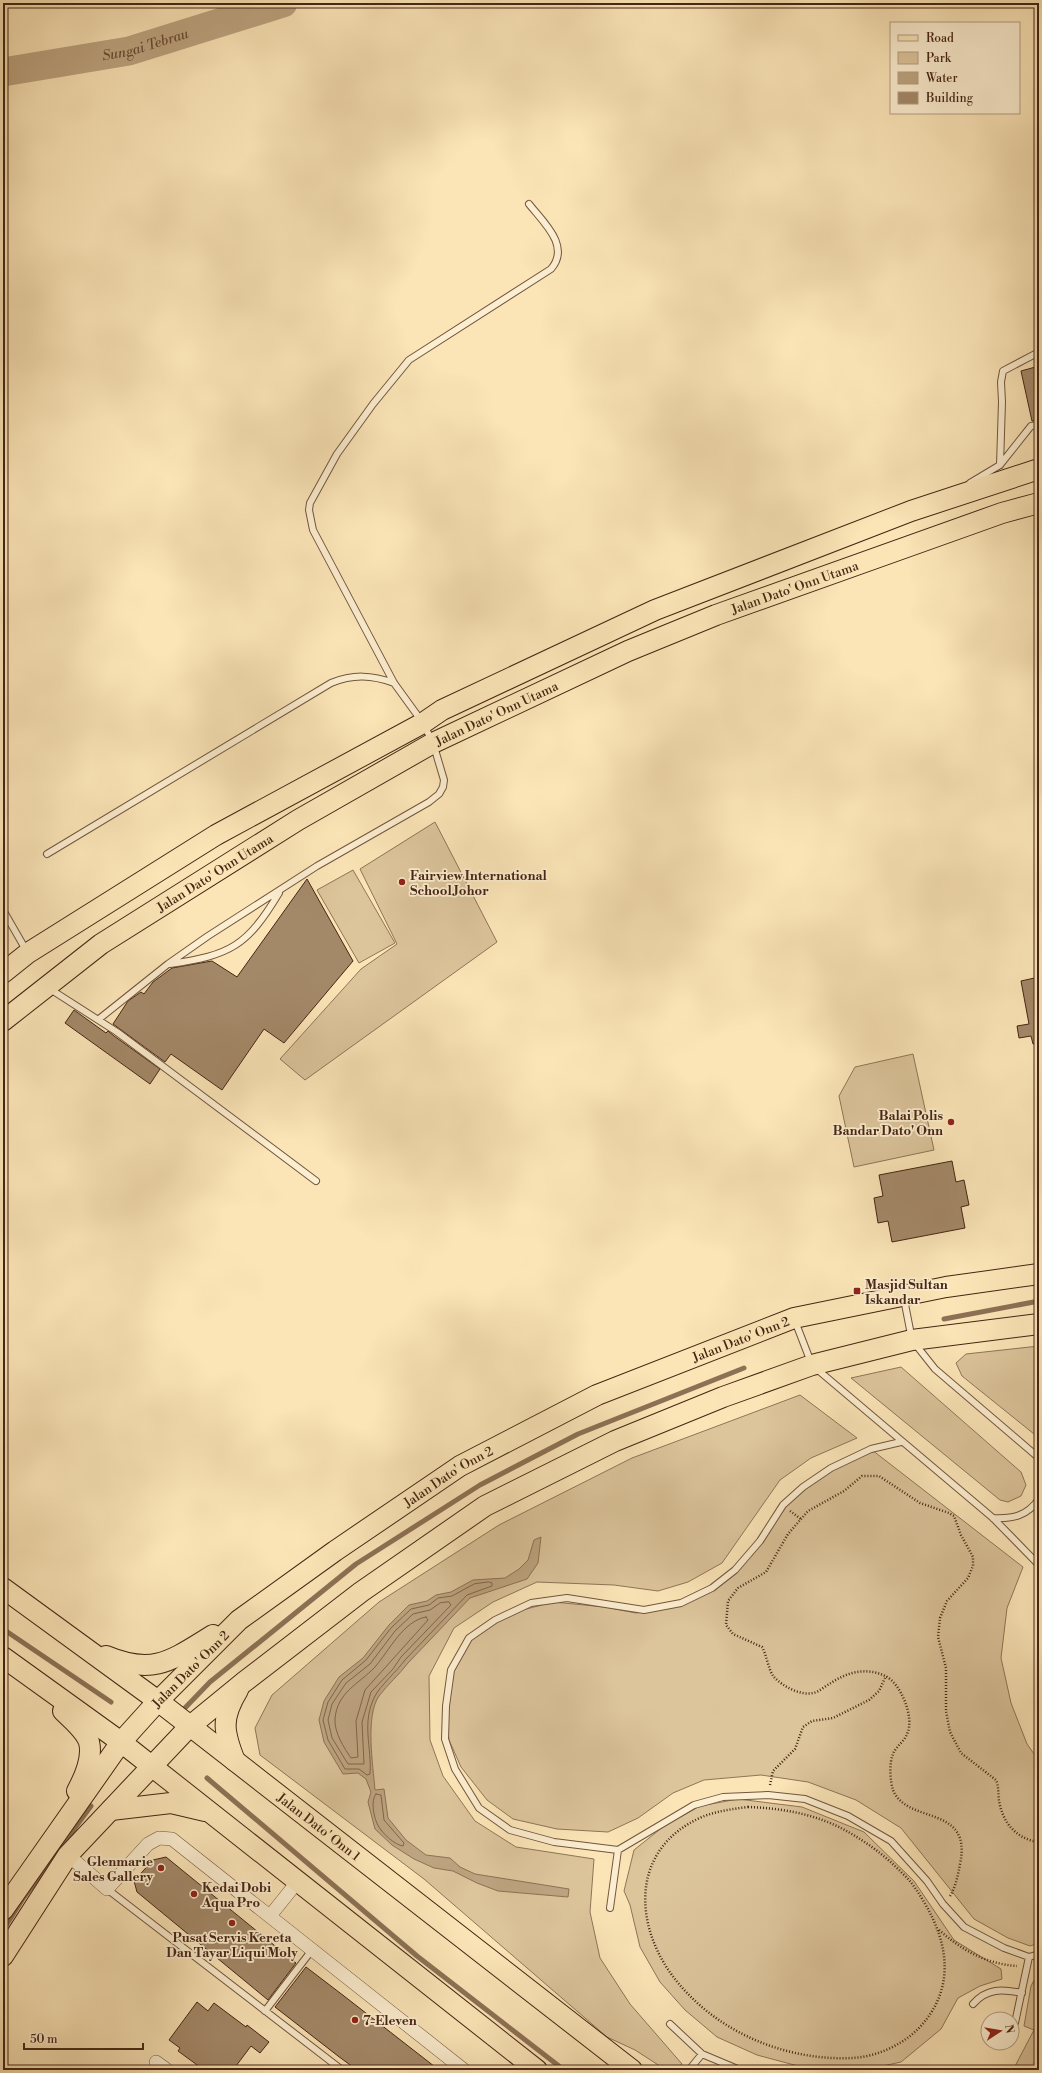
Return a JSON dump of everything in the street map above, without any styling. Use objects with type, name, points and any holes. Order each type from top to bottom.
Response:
[{"type":"main road","name":"Jalan Dato' Onn Utama","points":[[3,973],[28,953],[216,835],[423,723],[442,710],[655,610],[940,501],[1039,469]]},
{"type":"main road","name":"Jalan Dato' Onn Utama","points":[[3,1021],[101,944],[298,820],[433,743],[628,651],[716,615],[1002,513],[1039,503]]},
{"type":"main road","points":[[83,919],[101,944]]},
{"type":"main road","name":"Jalan Dato' Onn 2","points":[[3,1910],[122,1742],[158,1702],[238,1620],[460,1466],[597,1395],[794,1318],[904,1297],[946,1287],[1039,1274]]},
{"type":"main road","points":[[3,1956],[68,1855],[189,1727],[244,1682],[361,1592],[485,1506],[615,1441],[723,1397],[812,1365],[912,1340],[1039,1324]]},
{"type":"main road","name":"Jalan Dato' Onn 1","points":[[3,1588],[85,1647],[189,1727],[235,1760],[632,2070]]},
{"type":"main road","points":[[85,1647],[124,1664],[144,1667],[170,1661],[238,1620]]},
{"type":"main road","points":[[3,1657],[122,1742],[537,2070]]},
{"type":"main road","points":[[30,1676],[80,1729],[89,1743],[89,1760],[83,1780],[52,1839]]},
{"type":"main road","points":[[235,1760],[226,1738],[224,1721],[229,1705],[244,1682]]},
{"type":"main road","points":[[111,1810],[171,1803],[211,1812]]},
{"type":"street","points":[[68,1855],[107,1889],[148,1844],[159,1838],[172,1839],[458,2068]]},
{"type":"street","points":[[270,1916],[298,1881]]},
{"type":"street","points":[[156,2062],[166,2070]]},
{"type":"lane","points":[[99,1019],[168,964],[317,866],[429,802],[439,794],[443,787],[444,780],[433,743],[423,723],[394,682],[313,530],[309,516],[310,503],[337,454],[373,404],[409,360],[551,269],[557,262],[557,242],[528,204]]},
{"type":"lane","points":[[1000,465],[1002,402],[1001,382],[1003,371],[1039,352]]},
{"type":"lane","points":[[940,501],[1000,465],[1031,426],[1039,425]]},
{"type":"lane","points":[[47,854],[331,683],[343,679],[366,676],[378,677],[394,682]]},
{"type":"lane","points":[[168,964],[212,957],[237,946],[251,934],[280,891]]},
{"type":"lane","points":[[3,910],[28,953]]},
{"type":"lane","points":[[46,987],[99,1019],[316,1181]]},
{"type":"lane","points":[[904,1297],[912,1340],[935,1369],[1039,1458]]},
{"type":"lane","points":[[794,1318],[812,1365],[901,1442],[993,1518],[1037,1563]]},
{"type":"lane","points":[[901,1442],[871,1449],[830,1468],[803,1487],[784,1505],[760,1541],[736,1570],[712,1588],[681,1603],[644,1610],[567,1598],[531,1603],[495,1620],[469,1638],[451,1670],[446,1706],[445,1739],[455,1769],[479,1808],[510,1830],[554,1842],[618,1850],[694,1805],[724,1797],[768,1795],[805,1799],[848,1816],[891,1841],[927,1881],[964,1927],[1004,1948],[1029,1957],[1039,1954]]},
{"type":"lane","points":[[993,1518],[1009,1519],[1025,1514],[1039,1499]]},
{"type":"lane","points":[[610,1908],[618,1850]]},
{"type":"lane","points":[[107,1889],[342,2070]]},
{"type":"lane","points":[[265,2011],[312,1950]]},
{"type":"lane","points":[[1018,2011],[1029,1957]]},
{"type":"lane","points":[[973,2004],[981,1995],[999,1990],[1022,1992]]},
{"type":"lane","points":[[670,2024],[702,2054],[740,2070]]},
{"type":"lane","points":[[689,2070],[702,2054]]},
{"type":"path","points":[[932,1915],[944,1904],[952,1893],[957,1881],[962,1858],[961,1841],[955,1829],[928,1813],[913,1810],[898,1798],[893,1789],[891,1769],[892,1754],[908,1734],[910,1722],[906,1702],[897,1686],[886,1676],[869,1671],[856,1671],[840,1676],[813,1693],[804,1694],[786,1686],[774,1677],[762,1647],[733,1634],[726,1625],[728,1601],[738,1588],[766,1572],[788,1534],[808,1511],[844,1491],[862,1476],[879,1476],[920,1503],[950,1513],[954,1516],[961,1535],[974,1557],[973,1566],[968,1578],[947,1601],[940,1618],[938,1636],[946,1668],[946,1711],[950,1732],[961,1752],[996,1780],[999,1801],[1007,1825],[1016,1833],[1030,1841],[1039,1842]]},
{"type":"path","points":[[767,1808],[773,1771],[795,1749],[803,1727],[812,1721],[833,1718],[869,1700],[879,1691],[886,1676]]},
{"type":"path","points":[[748,1807],[767,1808],[799,1813],[819,1819],[834,1825],[868,1844],[904,1874],[932,1915],[943,1944],[945,1962],[944,1981],[938,2002],[925,2022],[913,2034],[874,2054],[854,2058],[826,2057],[781,2050],[741,2033],[716,2018],[679,1984],[663,1962],[648,1929],[645,1915],[647,1876],[664,1845],[688,1824],[716,1812],[748,1807]]},
{"type":"path","points":[[938,1930],[956,1945],[978,1957],[1012,1966],[1027,1967]]},
{"type":"path","points":[[1027,2070],[1039,2061]]},
{"type":"green space","points":[[435,822],[497,942],[305,1080],[280,1059],[361,969],[397,944],[360,869]]},
{"type":"green space","points":[[353,870],[395,943],[359,963],[317,890]]},
{"type":"green space","points":[[913,1054],[934,1150],[854,1167],[839,1096],[855,1067]]},
{"type":"green space","points":[[1039,1346],[1039,1438],[962,1376],[956,1363],[966,1354]]},
{"type":"green space","points":[[901,1367],[1021,1472],[1026,1485],[1021,1496],[1008,1502],[1000,1500],[851,1378]]},
{"type":"green space","points":[[800,1395],[857,1438],[811,1458],[780,1480],[722,1563],[688,1582],[658,1591],[614,1585],[537,1582],[493,1602],[454,1628],[429,1676],[430,1740],[443,1776],[475,1821],[516,1847],[594,1859],[590,1912],[600,1958],[630,2004],[682,2064],[675,2070],[666,2070],[635,2050],[607,2037],[424,1879],[260,1755],[255,1728],[272,1695],[379,1602],[499,1525],[632,1458]]},
{"type":"green space","points":[[872,1450],[1023,1567],[1007,1608],[1001,1658],[1011,1703],[1027,1744],[1039,1761],[1039,1943],[1030,1946],[1008,1938],[974,1919],[901,1828],[856,1800],[808,1782],[761,1775],[704,1780],[673,1793],[638,1818],[608,1832],[557,1829],[513,1819],[487,1800],[461,1767],[449,1740],[445,1706],[450,1672],[464,1643],[486,1627],[515,1612],[553,1602],[605,1607],[636,1613],[671,1607],[703,1592],[732,1572],[800,1487]]},
{"type":"green space","points":[[738,1799],[802,1807],[864,1832],[914,1881],[954,1940],[1001,1969],[1002,1979],[980,1986],[958,1998],[941,2029],[901,2062],[869,2069],[813,2070],[757,2055],[717,2037],[685,2010],[660,1982],[640,1947],[630,1905],[624,1891],[634,1850],[664,1826],[700,1806]]},
{"type":"green space","points":[[1039,1971],[1039,2070],[1013,2070],[1034,2030],[1024,2026],[1031,1986]]},
{"type":"water","points":[[541,1537],[538,1563],[527,1579],[470,1598],[408,1663],[379,1696],[372,1716],[372,1755],[375,1790],[384,1789],[388,1818],[406,1840],[426,1855],[450,1858],[460,1867],[475,1874],[569,1889],[568,1897],[498,1891],[477,1883],[453,1871],[434,1868],[414,1859],[392,1845],[375,1829],[368,1802],[371,1792],[366,1779],[358,1773],[343,1774],[324,1742],[319,1720],[324,1701],[339,1677],[363,1658],[389,1625],[409,1605],[427,1601],[436,1595],[451,1592],[473,1580],[505,1578],[519,1569],[528,1560],[534,1540]]},
{"type":"building","points":[[1039,366],[1039,421],[1032,421],[1021,371]]},
{"type":"building","points":[[307,879],[353,961],[284,1043],[264,1029],[222,1090],[171,1054],[165,1062],[113,1024],[128,1001],[141,992],[144,994],[153,982],[172,968],[212,961],[237,977]]},
{"type":"building","points":[[1039,977],[1039,1043],[1033,1044],[1031,1036],[1019,1038],[1017,1026],[1029,1024],[1021,981]]},
{"type":"building","points":[[74,1010],[106,1033],[108,1031],[160,1069],[150,1084],[65,1023]]},
{"type":"building","points":[[952,1161],[956,1182],[964,1180],[969,1205],[961,1207],[965,1228],[892,1242],[888,1221],[878,1223],[874,1198],[883,1196],[879,1175]]},
{"type":"building","points":[[166,1857],[296,1963],[268,2000],[137,1892],[134,1881],[153,1860]]},
{"type":"building","points":[[306,1967],[439,2070],[357,2070],[338,2056],[275,2007]]},
{"type":"building","points":[[197,2002],[208,2011],[214,2003],[269,2042],[260,2053],[251,2046],[233,2070],[204,2070],[178,2051],[180,2048],[169,2040]]},
{"type":"waterway","name":"Sungai Tebrau","points":[[3,72],[129,51],[283,3]]},
{"type":"waterway","points":[[944,1319],[1039,1301]]},
{"type":"waterway","points":[[183,1710],[210,1682],[356,1564],[480,1485],[578,1434],[744,1368]]},
{"type":"waterway","points":[[3,1629],[111,1702]]},
{"type":"waterway","points":[[207,1778],[417,1956],[564,2070]]},
{"type":"waterway","points":[[3,1930],[24,1897],[91,1806]]},
{"type":"place","name":"Fairview International School Johor","points":[[402,882]]},
{"type":"place","name":"Balai Polis Bandar Dato' Onn","points":[[951,1122]]},
{"type":"place","name":"Masjid Sultan Iskandar","points":[[857,1291]]},
{"type":"place","name":"Glenmarie Sales Gallery","points":[[161,1868]]},
{"type":"place","name":"Kedai Dobi Aqua Pro","points":[[194,1894]]},
{"type":"place","name":"Pusat Servis Kereta Dan Tayar Liqui Moly","points":[[232,1923]]},
{"type":"place","name":"7-Eleven","points":[[355,2020]]}]
